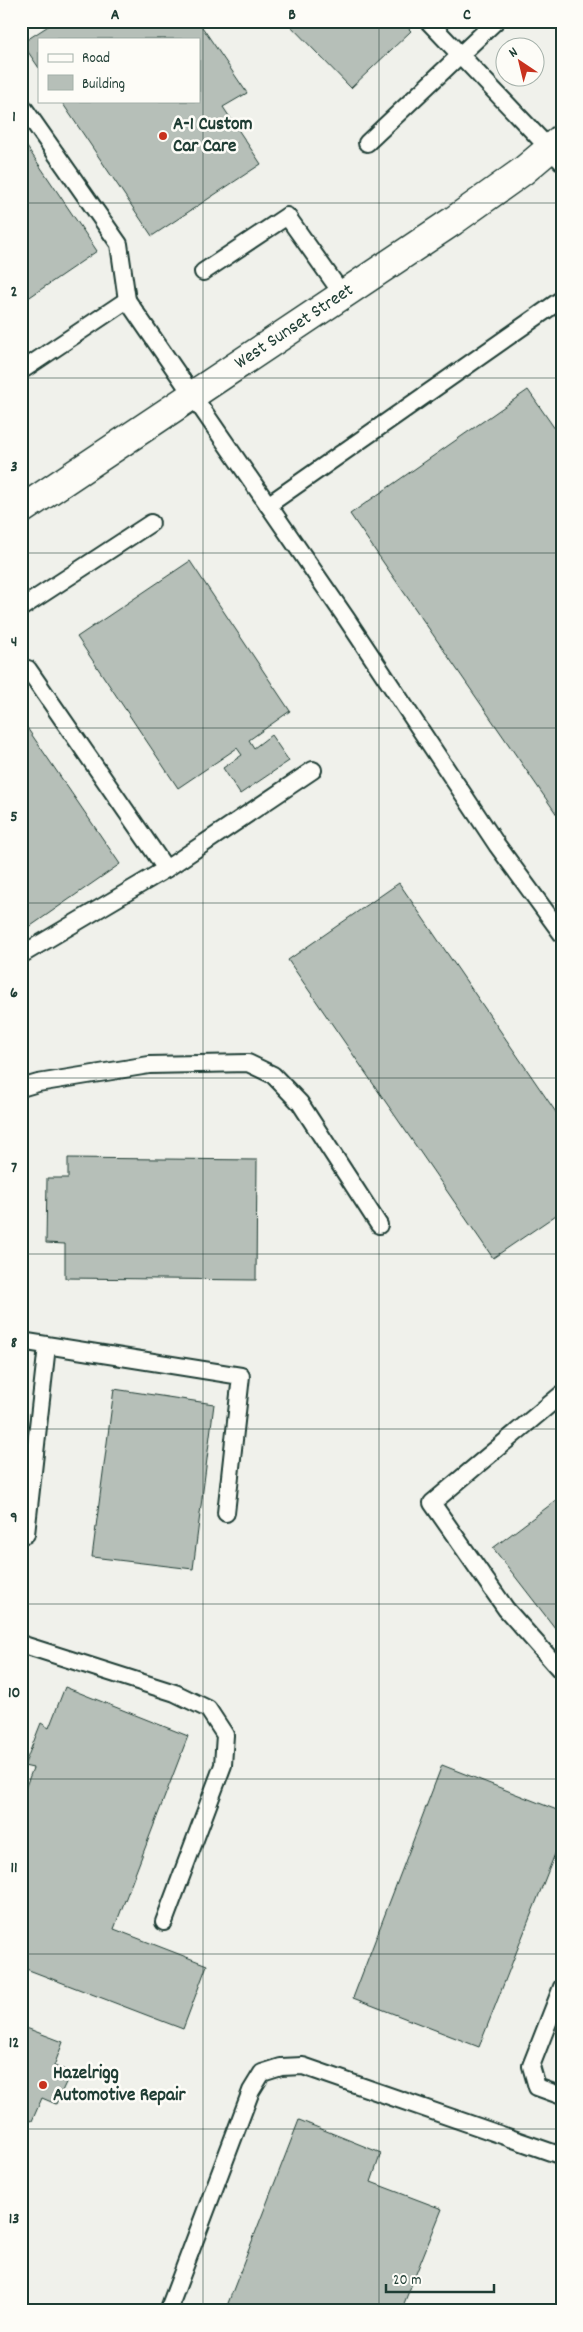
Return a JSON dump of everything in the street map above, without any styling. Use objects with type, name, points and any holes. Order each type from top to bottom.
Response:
[{"type":"street","name":"West Sunset Street","points":[[21,510],[558,149]]},
{"type":"lane","points":[[428,21],[460,55],[558,149]]},
{"type":"lane","points":[[367,143],[496,21]]},
{"type":"lane","points":[[21,104],[119,244],[127,300],[268,504],[497,845],[562,934]]},
{"type":"lane","points":[[203,272],[287,216],[343,295]]},
{"type":"lane","points":[[268,504],[562,299]]},
{"type":"lane","points":[[21,370],[127,300]]},
{"type":"lane","points":[[21,608],[151,523]]},
{"type":"lane","points":[[24,667],[166,869]]},
{"type":"lane","points":[[21,956],[166,869],[312,770]]},
{"type":"lane","points":[[21,1088],[38,1083],[149,1065],[248,1063],[273,1076],[300,1103],[379,1225]]},
{"type":"lane","points":[[21,1341],[241,1376],[226,1513]]},
{"type":"lane","points":[[26,1534],[47,1346]]},
{"type":"lane","points":[[562,1394],[432,1503],[506,1609],[562,1672]]},
{"type":"lane","points":[[21,1644],[175,1693],[208,1709],[225,1735],[223,1765],[164,1922]]},
{"type":"lane","points":[[562,1987],[531,2066],[536,2087],[562,2096]]},
{"type":"lane","points":[[168,2311],[251,2091],[262,2073],[281,2067],[303,2066],[562,2156]]},
{"type":"building","name":"A-1 Custom Car Care","points":[[56,21],[198,21],[247,93],[223,107],[261,164],[152,236],[62,102],[200,102],[200,38],[38,38],[38,67],[22,43]]},
{"type":"building","points":[[286,21],[401,21],[411,31],[351,88]]},
{"type":"building","points":[[21,138],[97,251],[21,303]]},
{"type":"building","points":[[528,390],[562,439],[562,822],[350,514]]},
{"type":"building","points":[[190,561],[290,711],[249,740],[254,748],[271,735],[289,761],[240,794],[223,768],[242,755],[237,748],[178,788],[77,637]]},
{"type":"building","points":[[21,719],[120,864],[25,930],[21,925]]},
{"type":"building","points":[[399,883],[562,1121],[562,1211],[493,1258],[288,960]]},
{"type":"building","points":[[68,1158],[257,1160],[256,1280],[65,1278],[65,1244],[46,1243],[47,1178],[68,1178]]},
{"type":"building","points":[[114,1389],[214,1404],[193,1569],[92,1557]]},
{"type":"building","points":[[562,1496],[562,1637],[493,1548]]},
{"type":"building","points":[[65,1687],[188,1736],[114,1929],[207,1965],[183,2029],[21,1967],[21,1799],[33,1768],[24,1766],[41,1723],[49,1728]]},
{"type":"building","points":[[442,1765],[562,1812],[562,1836],[479,2047],[353,1998]]},
{"type":"building","name":"Hazelrigg Automotive Repair","points":[[21,2026],[63,2042],[54,2066],[71,2072],[56,2104],[42,2098],[32,2121],[21,2117]]},
{"type":"building","points":[[299,2120],[381,2153],[371,2182],[442,2209],[401,2311],[225,2311]]},
{"type":"place","name":"A-1 Custom Car Care","points":[[163,136]]},
{"type":"place","name":"Hazelrigg Automotive Repair","points":[[43,2085]]}]
